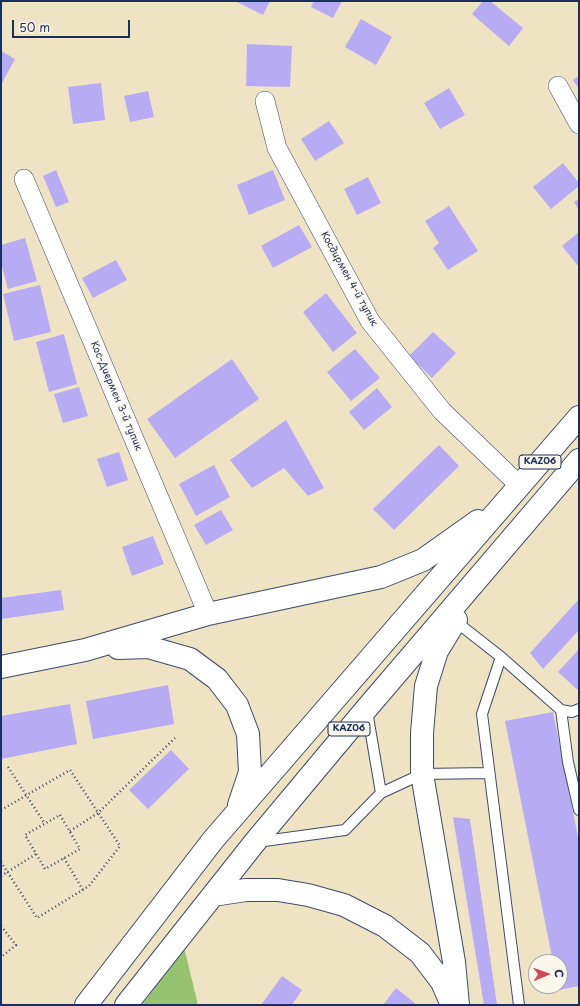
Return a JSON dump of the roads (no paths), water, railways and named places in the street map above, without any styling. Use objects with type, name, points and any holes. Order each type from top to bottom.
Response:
[{"type":"highway","name":"KАZ06","points":[[86,1005],[213,840],[579,417]]},
{"type":"highway","name":"KАZ06","points":[[126,1005],[255,842],[367,708],[579,460]]},
{"type":"highway","points":[[1,667],[85,650],[208,614],[381,577],[423,560],[501,507]]},
{"type":"highway","name":"KАZ06","points":[[458,1005],[454,962],[422,774],[422,733],[426,686],[437,651],[455,621],[506,545]]},
{"type":"highway","points":[[85,650],[148,647],[190,659],[217,679],[237,705],[248,734],[250,772],[236,814]]},
{"type":"highway","points":[[213,895],[246,890],[278,890],[308,895],[344,905],[385,926],[420,953],[442,982],[452,1005]]},
{"type":"street","points":[[558,86],[579,124]]},
{"type":"street","name":"Косдирмен 4-й тупик","points":[[265,101],[277,148],[370,321],[442,411],[520,486]]},
{"type":"street","name":"Кос-Диермен 3-й тупик","points":[[24,179],[208,614]]},
{"type":"lane","points":[[455,621],[501,657],[561,710],[572,712],[579,708]]},
{"type":"lane","points":[[501,657],[482,714],[519,1005]]},
{"type":"lane","points":[[367,708],[381,793]]},
{"type":"lane","points":[[561,710],[568,762],[579,810]]},
{"type":"lane","points":[[255,842],[345,830],[381,793],[422,774],[489,773]]}]
